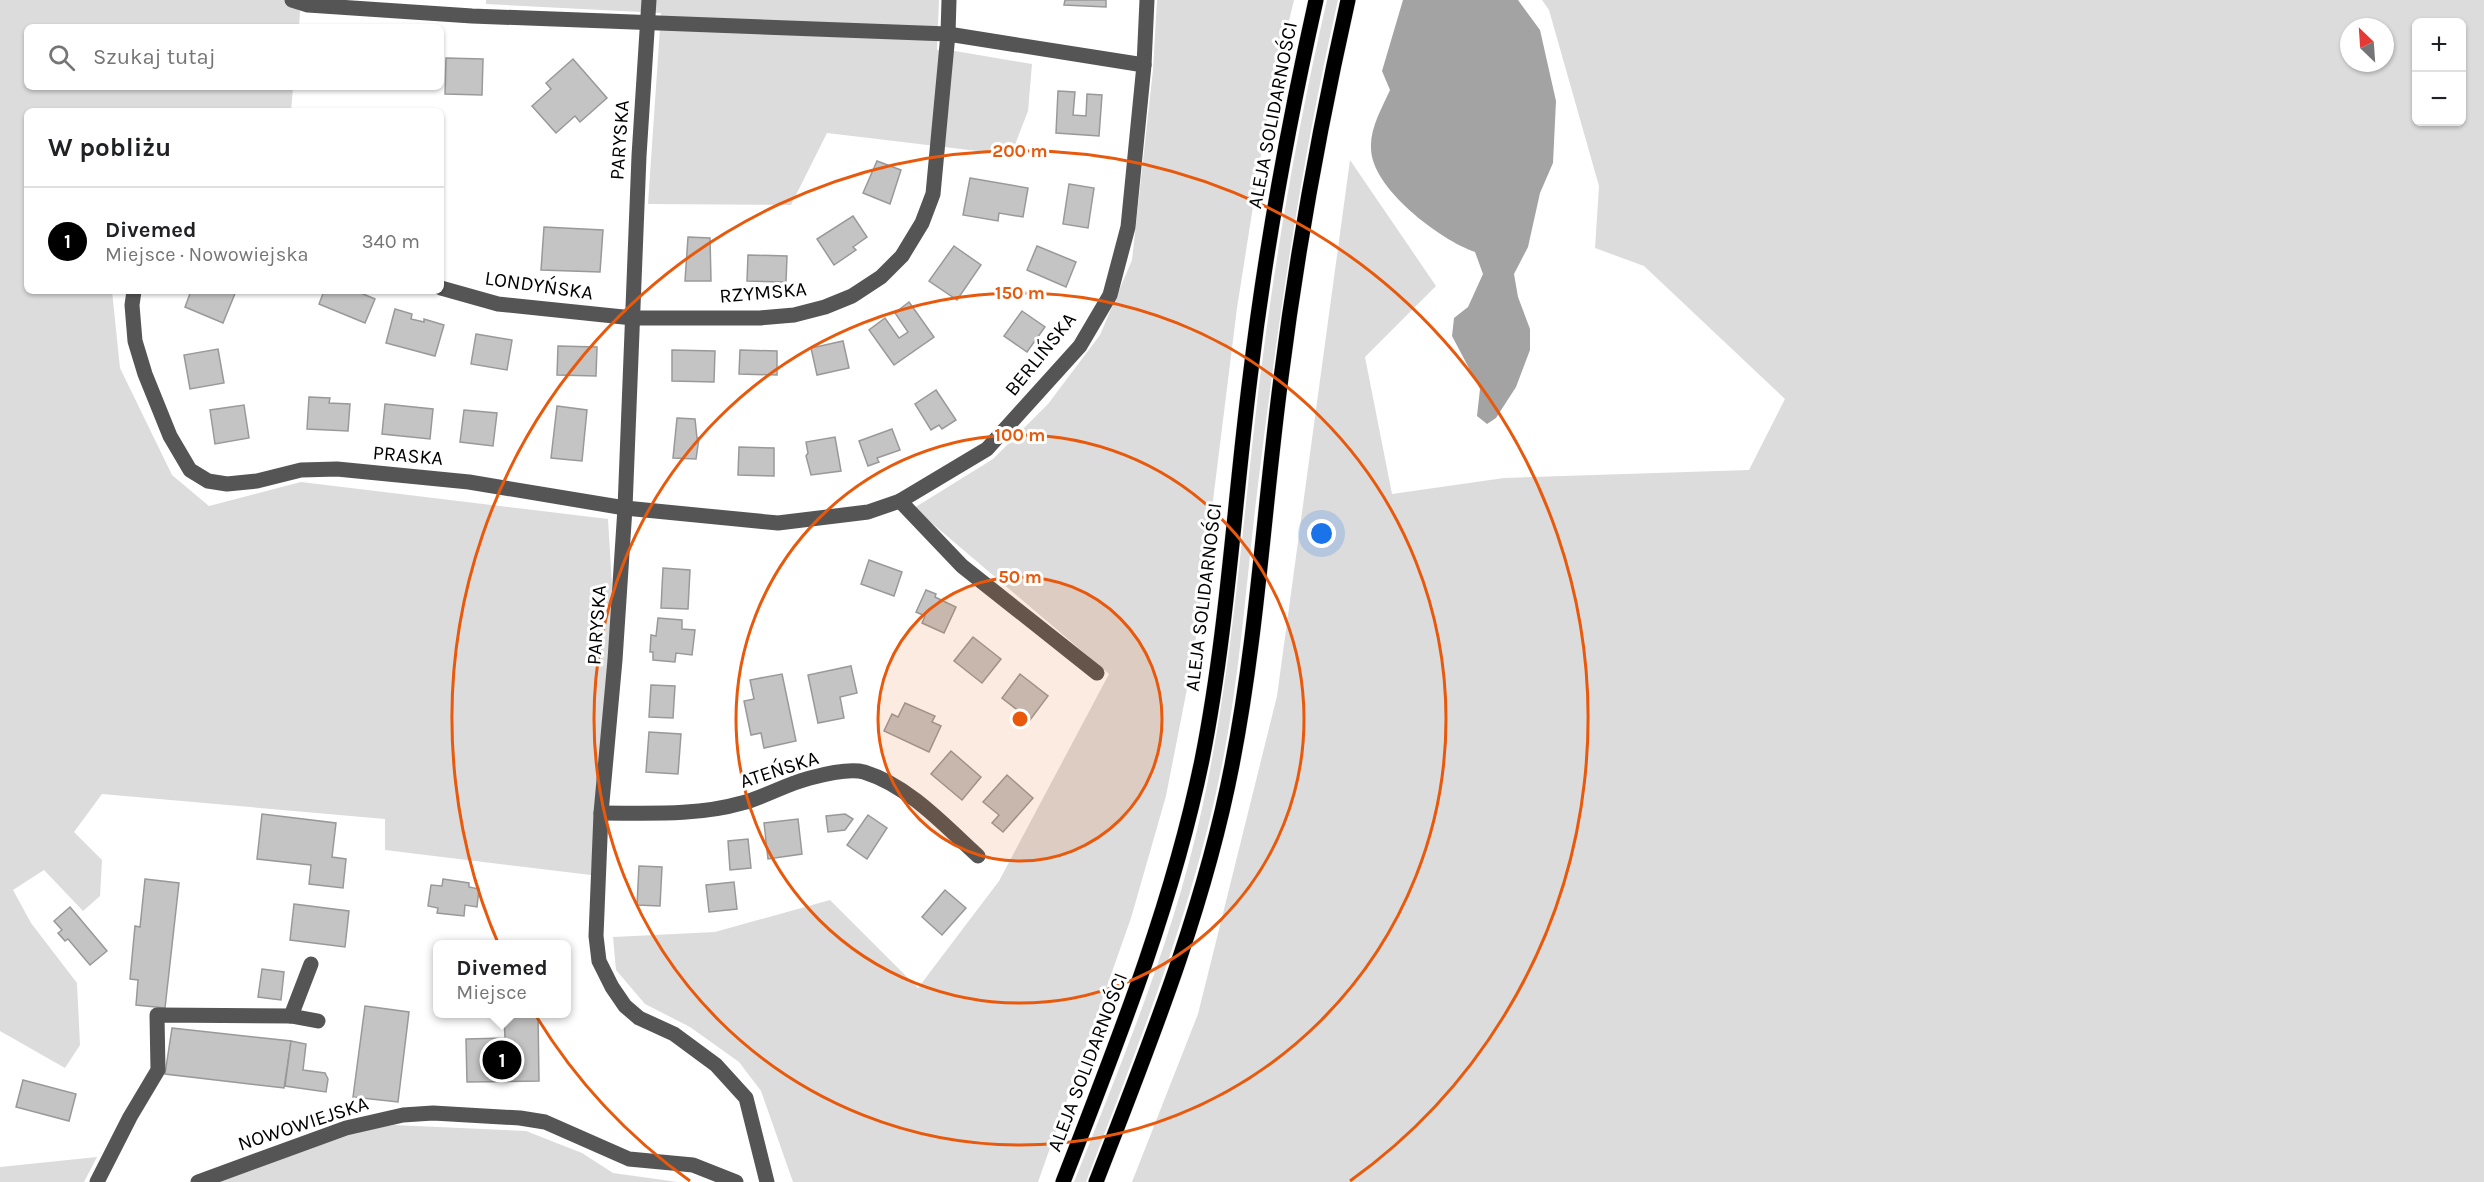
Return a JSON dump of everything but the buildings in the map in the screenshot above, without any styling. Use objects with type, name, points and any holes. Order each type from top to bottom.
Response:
[{"type":"main road","name":"ALEJA SOLIDARNOŚCI","points":[[1063,1182],[1156,937],[1193,802],[1216,670],[1249,385],[1268,253],[1316,0]]},
{"type":"main road","points":[[1096,1182],[1157,1024],[1187,938],[1209,867],[1228,788],[1246,682],[1281,377],[1298,256],[1316,154],[1348,0]]},
{"type":"street","points":[[292,0],[308,5],[472,16],[948,34],[1144,65]]},
{"type":"street","points":[[472,16],[474,0]]},
{"type":"street","name":"PARYSKA","points":[[649,0],[638,179],[625,508],[615,660],[601,813],[596,936],[599,961],[625,1006],[639,1018],[674,1034],[716,1065],[746,1098],[767,1182]]},
{"type":"street","name":"RZYMSKA","points":[[633,318],[760,318],[794,315],[825,308],[852,296],[881,277],[902,256],[917,232],[933,194],[949,0]]},
{"type":"street","name":"BERLIŃSKA","points":[[625,508],[778,523],[868,512],[900,501],[987,449],[1080,346],[1110,295],[1128,227],[1148,0]]},
{"type":"street","name":"LONDYŃSKA","points":[[444,289],[498,303],[633,318]]},
{"type":"street","name":"PRASKA","points":[[134,294],[132,305],[135,341],[170,436],[190,470],[208,481],[226,484],[257,481],[301,470],[337,469],[469,482],[625,508]]},
{"type":"street","points":[[900,501],[962,566],[1096,673]]},
{"type":"street","name":"ATEŃSKA","points":[[601,813],[688,812],[742,803],[792,783],[826,774],[862,771],[891,783],[932,814],[978,856]]},
{"type":"street","points":[[291,1016],[311,964]]},
{"type":"street","points":[[97,1182],[130,1117],[158,1070],[158,1015],[291,1016],[318,1021]]},
{"type":"street","name":"NOWOWIEJSKA","points":[[198,1182],[346,1128],[403,1115],[433,1113],[520,1118],[545,1122],[629,1158],[693,1165],[736,1182]]},
{"type":"shaded area","points":[[0,0],[284,0],[300,11],[299,24],[24,24],[24,90],[293,90],[291,108],[24,108],[24,294],[112,294],[120,368],[172,475],[209,506],[301,482],[608,519],[613,602],[591,875],[385,850],[385,819],[102,794],[74,832],[102,860],[100,896],[83,911],[44,870],[13,890],[31,923],[77,983],[80,1045],[65,1068],[0,1031]]},
{"type":"shaded area","points":[[486,0],[939,0],[937,50],[1032,64],[1028,111],[1011,155],[827,133],[791,205],[648,204],[661,13],[486,4]]},
{"type":"shaded area","points":[[1157,0],[1294,0],[1269,105],[1237,308],[1194,653],[1166,796],[1131,918],[1038,1182],[793,1182],[761,1091],[739,1062],[690,1027],[645,1004],[616,970],[613,937],[715,932],[830,900],[918,988],[999,881],[1109,674],[914,508],[993,459],[1048,404],[1100,335],[1132,260],[1153,70]]},
{"type":"shaded area","points":[[1327,0],[1338,0],[1301,184],[1282,307],[1257,493],[1238,663],[1222,765],[1196,872],[1163,976],[1086,1182],[1074,1182],[1128,1046],[1161,954],[1201,813],[1229,651],[1273,283],[1297,141]]},
{"type":"shaded area","points":[[1403,0],[1518,0],[1540,30],[1556,101],[1553,163],[1540,193],[1528,247],[1514,274],[1518,297],[1530,329],[1530,350],[1516,387],[1496,418],[1487,424],[1477,416],[1480,389],[1452,336],[1454,318],[1468,307],[1483,274],[1475,252],[1460,246],[1427,224],[1395,195],[1382,179],[1374,163],[1371,148],[1372,133],[1390,90],[1382,71]]},
{"type":"shaded area","points":[[1542,0],[2484,0],[2484,1182],[1132,1182],[1198,1014],[1277,696],[1350,160],[1436,286],[1365,357],[1392,494],[1504,478],[1749,470],[1785,399],[1644,266],[1595,248],[1599,186],[1549,10]]},
{"type":"shaded area","points":[[394,1125],[526,1131],[582,1153],[613,1173],[678,1182],[214,1182],[350,1133]]},
{"type":"shaded area","points":[[97,1157],[84,1182],[0,1182],[0,1167]]},
{"type":"place","name":"Divemed","points":[[502,1060]]}]
